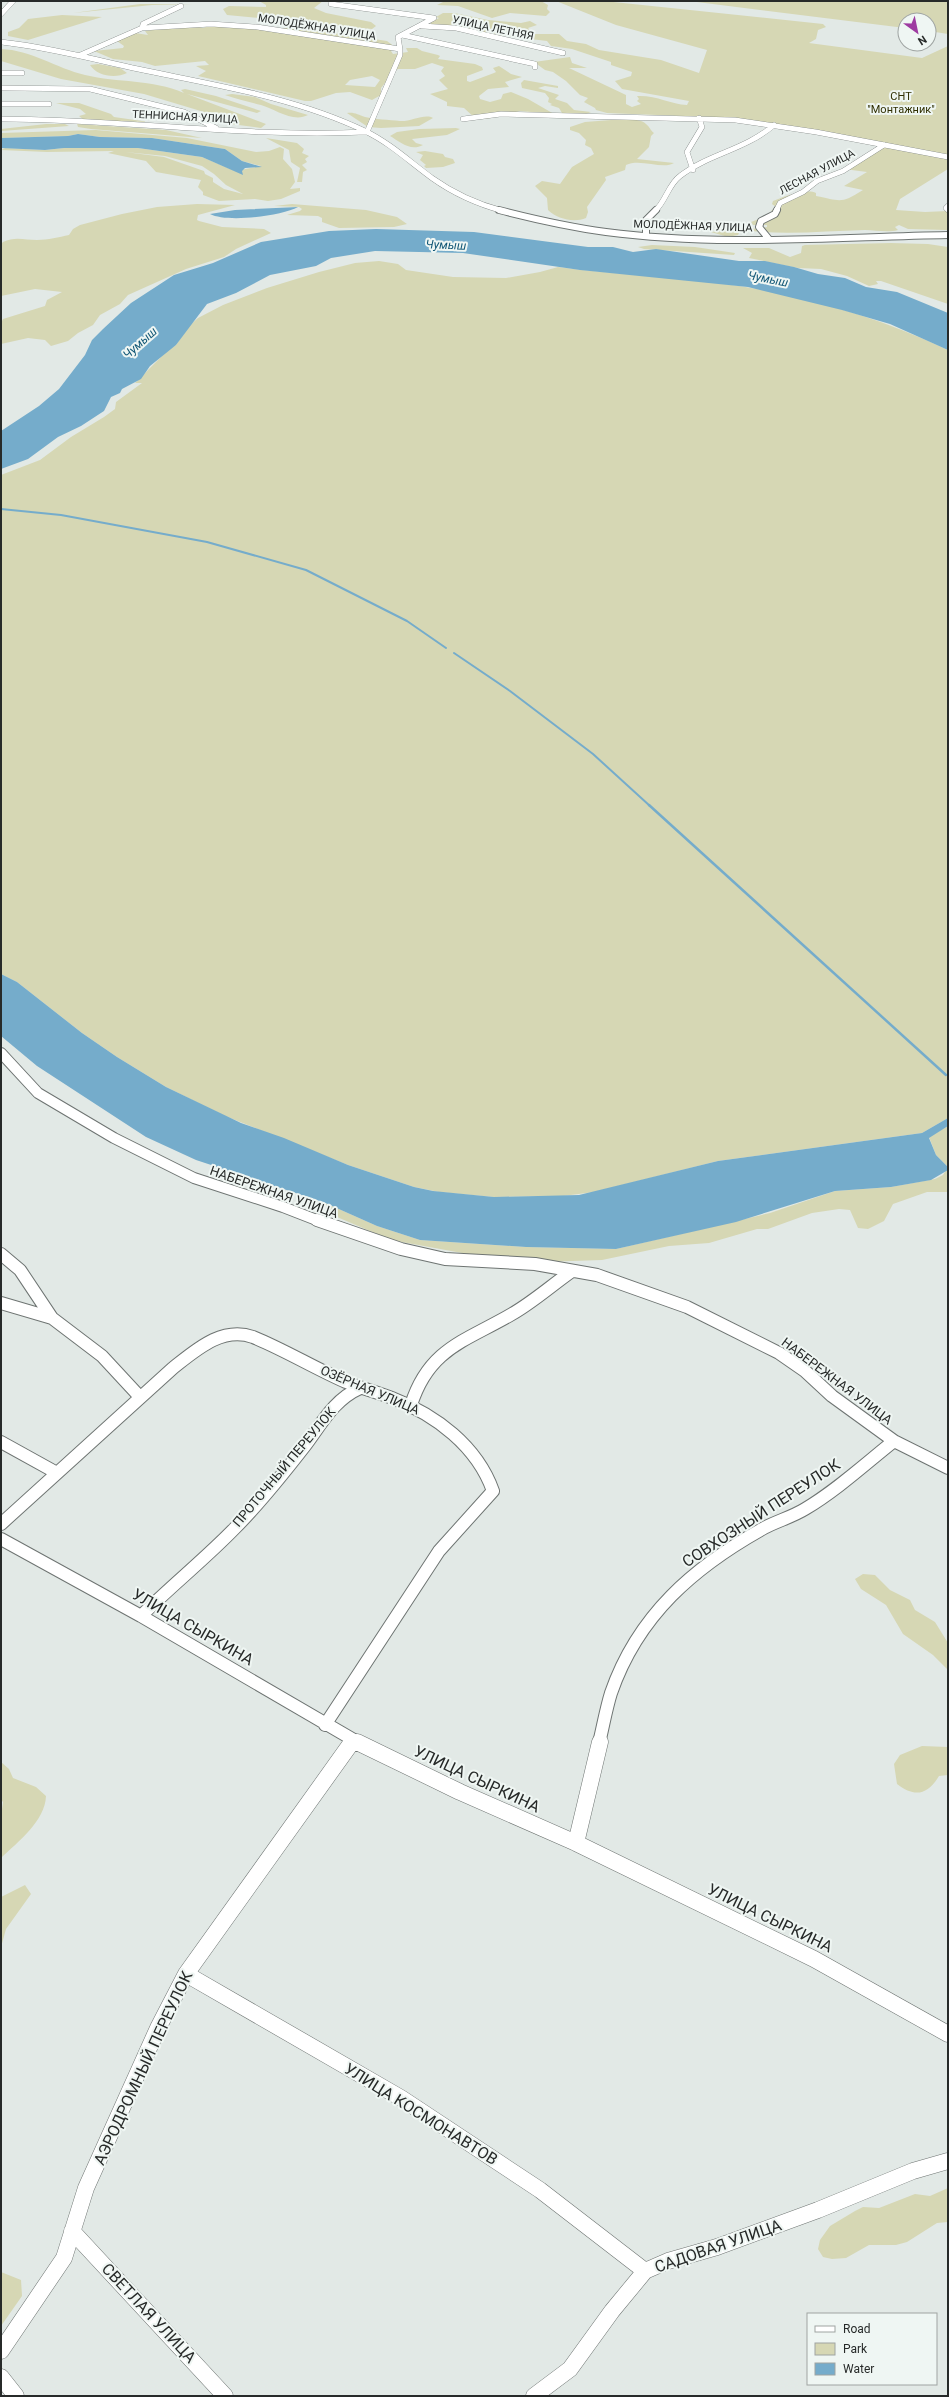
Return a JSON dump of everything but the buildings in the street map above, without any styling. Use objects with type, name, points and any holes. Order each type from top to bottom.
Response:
[{"type":"street","points":[[1,14],[13,1]]},
{"type":"street","points":[[331,4],[434,18],[398,37],[397,41],[400,49],[395,70],[387,82],[367,132]]},
{"type":"street","name":"МОЛОДЁЖНАЯ УЛИЦА","points":[[142,28],[143,24],[181,6]]},
{"type":"street","name":"МОЛОДЁЖНАЯ УЛИЦА","points":[[78,56],[142,28],[179,25],[257,26],[400,49]]},
{"type":"street","name":"УЛИЦА ЛЕТНЯЯ","points":[[418,26],[456,28],[563,53]]},
{"type":"street","points":[[402,35],[535,64],[535,68]]},
{"type":"street","name":"МОЛОДЁЖНАЯ УЛИЦА","points":[[1,42],[78,56],[280,100],[318,111],[367,132],[391,146],[442,186],[484,205],[559,224],[646,236],[768,238],[948,235]]},
{"type":"street","points":[[1,73],[22,73]]},
{"type":"street","points":[[1,88],[56,88],[90,90],[169,108],[197,118],[220,130]]},
{"type":"street","points":[[1,104],[49,104]]},
{"type":"street","points":[[463,118],[501,114],[699,118],[774,125],[948,157]]},
{"type":"street","points":[[693,170],[687,152],[702,127],[699,118]]},
{"type":"street","name":"ТЕННИСНАЯ УЛИЦА","points":[[1,119],[67,119],[220,130],[328,134],[367,132]]},
{"type":"street","points":[[646,236],[643,226],[646,219],[662,204],[674,182],[693,170],[746,144],[774,125]]},
{"type":"street","name":"ЛЕСНАЯ УЛИЦА","points":[[768,238],[759,227],[761,221],[775,214],[780,203],[802,192],[817,181],[843,171],[884,145]]},
{"type":"street","points":[[948,206],[946,208],[948,210]]},
{"type":"street","name":"НАБЕРЕЖНАЯ УЛИЦА","points":[[1,1053],[38,1093],[114,1138],[194,1178],[217,1187],[283,1207],[374,1242],[445,1259],[492,1260],[535,1264],[597,1275],[687,1306],[779,1353],[805,1371],[832,1396],[894,1441],[948,1468]]},
{"type":"street","points":[[1,1254],[20,1270],[52,1318],[102,1356],[140,1397]]},
{"type":"street","points":[[411,1405],[418,1384],[445,1352],[468,1336],[513,1314],[572,1271]]},
{"type":"street","points":[[1,1303],[52,1318]]},
{"type":"street","name":"ОЗЁРНАЯ УЛИЦА","points":[[1,1524],[176,1366],[209,1343],[225,1334],[242,1334],[262,1341],[360,1388],[386,1395],[411,1405],[446,1429],[476,1458],[490,1477],[493,1491],[439,1551],[325,1725]]},
{"type":"street","name":"ПРОТОЧНЫЙ ПЕРЕУЛОК","points":[[141,1616],[178,1579],[234,1528],[304,1447],[331,1409],[349,1393],[360,1388]]},
{"type":"street","name":"СОВХОЗНЫЙ ПЕРЕУЛОК","points":[[576,1844],[611,1693],[629,1653],[646,1624],[665,1600],[693,1575],[764,1528],[804,1510],[829,1493],[894,1441]]},
{"type":"street","points":[[1,1442],[57,1473]]},
{"type":"street","name":"УЛИЦА СЫРКИНА","points":[[1,1539],[141,1616],[353,1740],[460,1792],[576,1844],[814,1959],[948,2034]]},
{"type":"street","name":"АЭРОДРОМНЫЙ ПЕРЕУЛОК","points":[[1,2351],[64,2258],[86,2188],[158,2028],[186,1974],[353,1740]]},
{"type":"street","name":"УЛИЦА КОСМОНАВТОВ","points":[[186,1974],[401,2098],[540,2190],[645,2271]]},
{"type":"street","name":"САДОВАЯ УЛИЦА","points":[[534,2396],[570,2369],[612,2310],[645,2271],[668,2261],[717,2247],[818,2210],[913,2171],[948,2161]]},
{"type":"street","name":"СВЕТЛАЯ УЛИЦА","points":[[72,2231],[225,2396]]},
{"type":"street","points":[[1,2377],[16,2396]]},
{"type":"green space","points":[[259,1],[323,1],[314,8],[326,13],[371,22],[376,26],[372,29],[227,15],[223,9],[229,6],[266,7],[266,5]]},
{"type":"green space","points":[[445,1],[541,1],[548,5],[547,9],[550,12],[546,16],[510,13],[492,18],[458,6],[437,5]]},
{"type":"green space","name":"СНТ \"Монтажник\"","points":[[556,1],[604,1],[823,24],[826,27],[818,30],[816,39],[809,43],[922,58],[948,46],[948,169],[900,199],[896,210],[925,212],[948,211],[947,230],[908,229],[899,225],[895,227],[898,230],[890,231],[865,230],[780,233],[738,229],[733,230],[739,233],[738,235],[728,237],[711,232],[727,230],[726,224],[757,229],[767,227],[767,225],[753,225],[751,222],[774,213],[771,211],[776,207],[772,204],[773,201],[794,194],[812,192],[816,193],[816,196],[836,200],[850,198],[863,190],[844,186],[867,172],[844,169],[881,146],[816,132],[683,116],[607,113],[596,110],[584,102],[588,98],[580,95],[566,81],[553,72],[545,70],[534,62],[570,57],[572,63],[587,68],[569,68],[626,95],[626,104],[632,107],[641,104],[637,101],[639,99],[637,96],[650,97],[687,105],[689,101],[622,89],[615,81],[631,76],[632,72],[611,65],[611,62],[572,49],[551,46],[547,41],[498,35],[493,33],[494,29],[487,30],[488,34],[461,27],[462,25],[458,24],[437,26],[430,23],[439,18],[436,17],[443,13],[454,13],[488,20],[521,23],[530,21],[537,25],[528,28],[533,34],[559,34],[567,41],[586,44],[599,50],[661,60],[699,73],[707,50],[616,25]]},
{"type":"green space","points":[[689,1],[948,1],[948,34],[937,32],[937,12],[897,12],[897,27]]},
{"type":"green space","points":[[140,4],[193,4],[152,5],[73,13]]},
{"type":"green space","points":[[62,15],[102,17],[28,40],[8,36],[8,32],[19,28],[28,19]]},
{"type":"green space","points":[[191,25],[203,28],[210,26],[277,29],[293,27],[387,41],[395,47],[391,51],[393,54],[408,52],[406,48],[417,48],[440,56],[438,59],[475,64],[482,67],[483,70],[467,76],[467,81],[470,82],[496,72],[493,68],[499,66],[511,74],[522,77],[505,82],[509,87],[488,89],[479,96],[480,99],[490,102],[501,99],[503,94],[511,92],[528,99],[554,114],[520,111],[486,119],[476,119],[464,108],[447,106],[447,102],[430,94],[448,89],[439,80],[445,76],[441,71],[444,67],[432,63],[415,69],[398,69],[388,76],[389,78],[381,88],[381,95],[372,100],[350,92],[336,93],[311,101],[305,101],[198,76],[206,71],[196,66],[209,65],[205,61],[155,66],[142,62],[113,59],[94,51],[123,48],[124,46],[117,41],[135,33],[148,35],[145,31]],"holes":[[[372,76],[380,80],[375,87],[345,85],[350,80]]]},
{"type":"green space","points":[[1,49],[23,52],[85,75],[160,85],[184,93],[181,90],[185,89],[216,96],[261,111],[257,113],[187,94],[266,124],[261,128],[231,124],[214,115],[144,94],[61,79],[1,61]]},
{"type":"green space","points":[[98,64],[120,68],[127,73],[117,76],[102,74],[93,69],[90,65]]},
{"type":"green space","points":[[524,80],[558,86],[558,88],[545,86],[538,88],[559,95],[555,99],[567,103],[574,110],[591,112],[586,114],[562,113],[559,108],[550,105],[552,104],[548,102],[549,98],[545,93],[522,88],[521,83]]},
{"type":"green space","points":[[232,94],[255,97],[271,104],[308,115],[302,117],[290,116],[261,105],[225,95]]},
{"type":"green space","points":[[56,103],[79,103],[111,114],[114,117],[149,122],[84,120],[79,116],[86,114],[80,109]]},
{"type":"green space","points":[[347,113],[354,113],[369,118],[400,121],[426,116],[433,118],[419,126],[381,128],[368,127]]},
{"type":"green space","points":[[639,120],[646,124],[654,133],[651,136],[649,147],[637,159],[674,163],[669,165],[632,163],[626,165],[625,170],[605,177],[606,180],[587,207],[588,212],[586,218],[571,220],[556,216],[548,210],[547,198],[535,186],[542,181],[560,184],[572,167],[594,154],[591,148],[585,145],[586,140],[579,133],[570,130],[570,127],[585,122]]},
{"type":"green space","points":[[46,124],[65,124],[69,126],[1,131],[1,129]]},
{"type":"green space","points":[[77,124],[166,130],[202,138],[91,129],[78,127]]},
{"type":"green space","points":[[419,129],[460,129],[447,135],[412,139],[416,143],[423,145],[418,147],[409,147],[390,136],[397,132]]},
{"type":"green space","points":[[96,130],[187,138],[256,152],[269,151],[280,147],[284,149],[283,159],[292,169],[295,182],[290,189],[300,188],[300,191],[281,199],[268,201],[255,199],[219,201],[203,195],[203,192],[198,187],[201,180],[156,172],[146,161],[108,153],[114,151],[47,152],[1,150],[5,148],[45,150],[64,148],[138,148],[202,157],[235,171],[261,166],[242,161],[225,149],[152,138],[100,137],[78,134],[68,136],[1,138],[1,133]],"holes":[[[125,152],[165,156],[202,166],[226,185],[243,194],[224,189],[213,182],[213,178],[205,174],[204,171],[164,157]]]},
{"type":"green space","points":[[266,138],[297,143],[304,149],[302,153],[309,156],[305,159],[307,162],[302,165],[307,170],[303,172],[302,182],[297,182],[300,168],[291,162],[289,150]]},
{"type":"green space","points":[[425,151],[443,154],[445,157],[453,159],[455,163],[443,167],[426,168],[424,166],[426,165],[420,160],[423,155],[416,152]]},
{"type":"green space","points":[[197,204],[235,205],[198,215],[197,220],[199,221],[222,227],[264,229],[271,233],[236,249],[224,257],[186,269],[128,295],[120,304],[100,315],[93,325],[78,333],[68,341],[51,346],[45,340],[28,338],[1,344],[1,323],[3,319],[45,306],[47,300],[62,292],[35,289],[1,296],[1,244],[3,242],[16,239],[45,240],[69,235],[73,229],[80,225],[122,214],[157,207]]},
{"type":"green space","points":[[292,204],[366,210],[397,217],[407,224],[394,227],[339,228],[322,222],[322,218],[318,216],[287,215],[300,211],[302,209],[299,207],[274,206]]},
{"type":"green space","points":[[891,243],[928,244],[948,247],[948,304],[881,281],[876,281],[878,284],[869,286],[847,276],[821,269],[798,268],[749,258],[752,253],[743,248],[769,248],[790,257],[801,253],[802,246],[805,245]]},
{"type":"green space","points":[[652,245],[695,247],[735,253],[734,255],[644,249],[638,247]]},
{"type":"green space","points":[[379,261],[398,264],[406,270],[453,277],[506,278],[558,267],[748,287],[807,300],[865,316],[948,350],[948,1118],[922,1133],[718,1161],[594,1192],[563,1196],[494,1197],[439,1192],[414,1187],[348,1165],[225,1116],[166,1087],[117,1057],[82,1033],[17,982],[1,974],[1,475],[40,460],[71,437],[115,409],[116,402],[142,383],[135,383],[167,351],[176,345],[189,326],[198,318],[223,305],[267,288],[355,263]]},
{"type":"green space","points":[[948,1126],[948,1167],[936,1155],[929,1137]]},
{"type":"green space","points":[[948,1167],[948,1192],[927,1192],[893,1204],[884,1221],[868,1229],[858,1228],[850,1210],[839,1209],[812,1213],[768,1229],[757,1229],[709,1243],[669,1246],[602,1260],[542,1262],[473,1255],[391,1240],[337,1217],[323,1202],[377,1226],[420,1240],[526,1247],[616,1249],[770,1213],[835,1191],[891,1187],[935,1179],[943,1175]]},
{"type":"green space","points":[[863,1574],[875,1575],[890,1590],[910,1600],[915,1610],[935,1622],[948,1643],[948,1670],[933,1655],[903,1634],[886,1605],[861,1589],[855,1579]]},
{"type":"green space","points":[[922,1746],[948,1747],[948,1775],[939,1776],[930,1788],[925,1791],[909,1791],[897,1784],[894,1764],[900,1755]]},
{"type":"green space","points":[[1,1762],[9,1769],[13,1778],[36,1787],[46,1796],[45,1805],[36,1822],[23,1838],[1,1858],[1,1816],[3,1802],[1,1800]]},
{"type":"green space","points":[[25,1885],[31,1894],[6,1929],[1,1947],[1,1897]]},
{"type":"green space","points":[[948,2188],[948,2222],[937,2223],[907,2242],[896,2245],[869,2245],[846,2258],[832,2259],[823,2257],[818,2249],[820,2240],[830,2226],[863,2207],[879,2208],[915,2194],[930,2196]]},
{"type":"green space","points":[[1,2272],[21,2280],[22,2296],[1,2326]]},
{"type":"water","points":[[78,134],[100,137],[152,138],[225,149],[242,161],[262,167],[245,168],[242,171],[243,175],[202,157],[138,148],[64,148],[45,150],[1,148],[1,138],[68,136]]},
{"type":"water","points":[[298,207],[267,216],[229,218],[218,217],[210,214],[235,210]]},
{"type":"water","name":"Чумыш","points":[[376,229],[474,232],[588,247],[613,247],[633,252],[656,249],[739,261],[765,261],[794,267],[818,274],[845,278],[866,287],[897,292],[948,313],[948,350],[890,324],[842,310],[748,287],[580,270],[463,253],[375,251],[331,258],[316,266],[270,275],[236,293],[207,304],[176,345],[150,366],[141,379],[122,389],[120,393],[111,397],[104,411],[81,426],[58,437],[28,459],[1,469],[1,431],[39,406],[59,389],[85,355],[92,340],[131,303],[174,275],[213,263],[261,242],[329,231]]},
{"type":"water","points":[[1,974],[17,982],[82,1033],[117,1057],[166,1087],[241,1123],[284,1138],[348,1165],[414,1187],[433,1191],[494,1197],[579,1195],[718,1161],[922,1133],[948,1118],[948,1126],[929,1138],[936,1155],[948,1167],[948,1170],[931,1180],[891,1187],[835,1191],[736,1222],[616,1249],[526,1247],[420,1240],[377,1226],[323,1202],[196,1160],[146,1137],[37,1066],[1,1036]]},
{"type":"waterway","points":[[1,509],[61,515],[207,542],[306,570],[407,621],[446,648]]},
{"type":"waterway","points":[[454,653],[510,691],[593,754],[650,806]]},
{"type":"waterway","points":[[649,805],[946,1075]]}]
